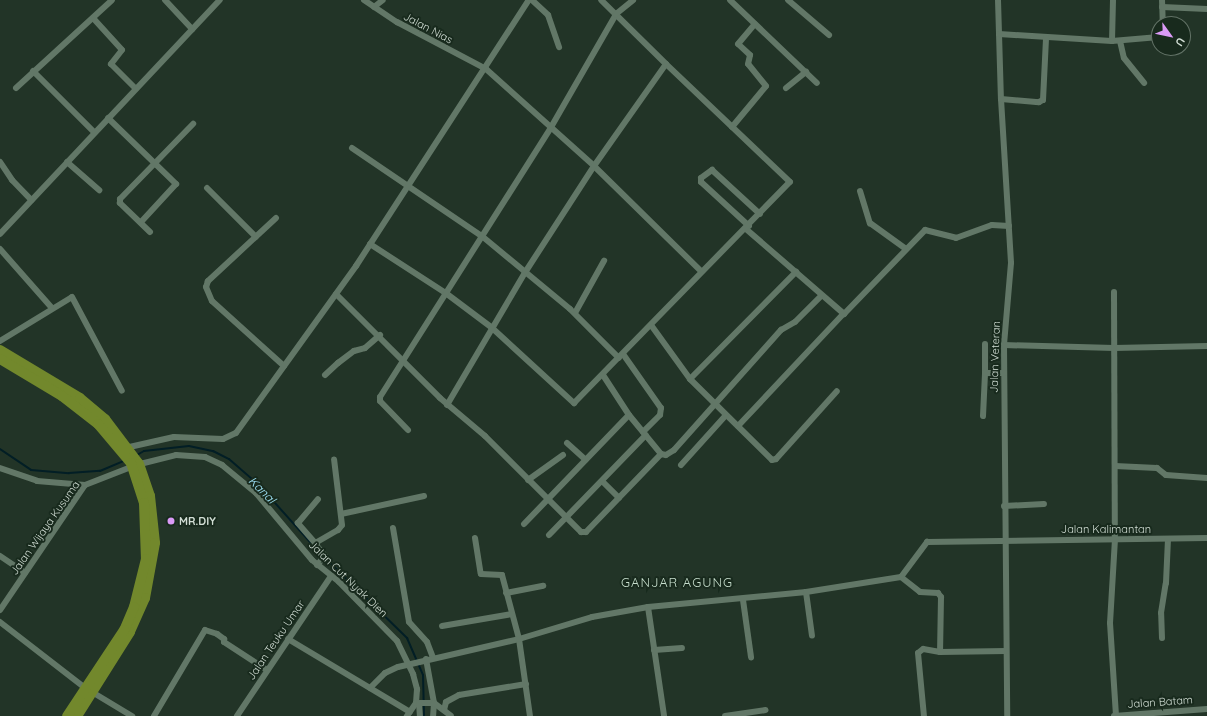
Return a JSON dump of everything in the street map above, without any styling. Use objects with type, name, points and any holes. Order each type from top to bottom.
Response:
[{"type":"highway","points":[[0,350],[80,398],[105,420],[131,458],[146,517],[144,574],[124,630],[89,690],[77,716]]},
{"type":"highway","points":[[0,359],[87,415],[131,458]]},
{"type":"highway","points":[[67,716],[89,690]]},
{"type":"street","points":[[16,88],[112,0]]},
{"type":"street","points":[[165,0],[192,29]]},
{"type":"street","points":[[0,234],[94,132],[220,0]]},
{"type":"street","name":"Jalan Nias","points":[[364,0],[397,22],[486,69],[550,129],[594,166],[701,271]]},
{"type":"street","points":[[374,7],[383,0]]},
{"type":"street","points":[[131,458],[174,438],[228,438],[240,428],[370,244],[486,69],[528,0]]},
{"type":"street","points":[[532,0],[548,15],[559,47]]},
{"type":"street","points":[[370,244],[447,294],[491,327],[573,403],[603,375],[701,271],[760,214],[790,181],[666,64],[601,0]]},
{"type":"street","points":[[408,430],[380,400],[406,361],[550,129],[616,14],[633,0]]},
{"type":"street","points":[[730,0],[818,83]]},
{"type":"street","points":[[788,0],[829,35]]},
{"type":"street","name":"Jalan Veteran","points":[[998,0],[1001,99],[1011,272],[1004,344],[1004,539],[1007,716]]},
{"type":"street","points":[[1112,41],[1113,0]]},
{"type":"street","points":[[1163,16],[1162,3],[1207,10]]},
{"type":"street","points":[[93,18],[122,50],[111,64],[136,89]]},
{"type":"street","points":[[732,127],[766,86],[748,64],[750,55],[738,44],[755,24]]},
{"type":"street","points":[[998,34],[1112,41],[1151,38]]},
{"type":"street","points":[[1001,99],[1039,102],[1043,100],[1046,38]]},
{"type":"street","points":[[1120,41],[1124,58],[1144,83]]},
{"type":"street","points":[[448,404],[491,327],[526,271],[594,166],[666,64]]},
{"type":"street","points":[[33,71],[94,132]]},
{"type":"street","points":[[786,88],[806,72]]},
{"type":"street","points":[[108,118],[176,185],[141,222]]},
{"type":"street","points":[[150,232],[119,201],[193,124]]},
{"type":"street","points":[[352,148],[483,237],[526,271],[575,313],[621,356],[661,408],[660,415],[602,482],[549,535]]},
{"type":"street","points":[[0,162],[12,180],[31,200]]},
{"type":"street","points":[[67,162],[99,190]]},
{"type":"street","points":[[760,214],[712,170],[701,178],[701,182],[747,227],[821,296],[843,314]]},
{"type":"street","points":[[207,188],[256,237]]},
{"type":"street","points":[[860,191],[870,223],[906,249]]},
{"type":"street","points":[[276,218],[208,281],[206,293],[212,301],[284,366]]},
{"type":"street","points":[[738,426],[843,314],[849,311],[925,230],[956,238],[992,225],[1009,224]]},
{"type":"street","points":[[0,249],[52,307]]},
{"type":"street","points":[[575,313],[604,261]]},
{"type":"street","points":[[690,379],[796,272]]},
{"type":"street","points":[[1114,292],[1115,540],[1110,623],[1115,716]]},
{"type":"street","points":[[336,294],[380,335],[448,404],[485,436],[528,480],[584,533],[661,454]]},
{"type":"street","points":[[603,375],[629,415],[661,454],[666,455],[674,450],[781,330],[795,322],[821,296]]},
{"type":"street","points":[[0,341],[52,307],[74,297],[122,391]]},
{"type":"street","points":[[651,325],[690,379],[770,459],[774,460],[837,392]]},
{"type":"street","points":[[325,375],[354,351],[365,348],[380,335]]},
{"type":"street","points":[[983,416],[985,344]]},
{"type":"street","points":[[1004,344],[1114,348],[1207,346]]},
{"type":"street","points":[[985,373],[1004,373]]},
{"type":"street","points":[[524,524],[629,415]]},
{"type":"street","points":[[681,465],[726,415]]},
{"type":"street","points":[[567,442],[586,460]]},
{"type":"street","name":"Jalan Cut Nyak Dien","points":[[131,458],[188,454],[205,457],[222,465],[260,498],[318,564],[397,641],[411,663],[417,689],[420,716]]},
{"type":"street","points":[[528,480],[564,455]]},
{"type":"street","name":"Jalan Wijaya Kusuma","points":[[0,610],[85,485],[131,458]]},
{"type":"street","points":[[316,544],[340,528],[341,514],[334,459]]},
{"type":"street","points":[[0,464],[7,469]]},
{"type":"street","points":[[1115,466],[1157,468],[1166,474],[1207,478]]},
{"type":"street","points":[[0,468],[7,469],[37,481],[85,485]]},
{"type":"street","points":[[602,482],[619,498]]},
{"type":"street","points":[[341,514],[424,496]]},
{"type":"street","points":[[318,499],[298,523],[316,544],[324,557],[318,564]]},
{"type":"street","points":[[1004,506],[1044,504]]},
{"type":"street","points":[[393,528],[409,622],[427,642],[433,658]]},
{"type":"street","points":[[475,538],[480,572],[483,575],[500,574],[506,593],[519,639],[530,716]]},
{"type":"street","name":"Jalan Kalimantan","points":[[901,577],[927,542],[1004,539],[1115,540],[1207,538]]},
{"type":"street","points":[[1162,638],[1161,613],[1166,583],[1168,539]]},
{"type":"street","points":[[0,556],[25,573]]},
{"type":"street","name":"Jalan Teuku Umar","points":[[237,716],[331,576]]},
{"type":"street","points":[[370,688],[390,670],[423,659],[519,639],[592,617],[648,607],[743,600],[901,577],[920,592],[940,595],[940,652]]},
{"type":"street","points":[[506,593],[543,586]]},
{"type":"street","points":[[806,592],[812,636]]},
{"type":"street","points":[[743,600],[751,657]]},
{"type":"street","points":[[648,607],[664,716]]},
{"type":"street","points":[[442,626],[512,614]]},
{"type":"street","points":[[0,622],[89,690],[132,716]]},
{"type":"street","points":[[154,716],[205,630],[217,634],[224,639],[224,642],[267,670]]},
{"type":"street","points":[[288,639],[370,688],[408,714],[419,703],[433,703],[451,716]]},
{"type":"street","points":[[654,650],[682,648]]},
{"type":"street","points":[[924,716],[918,653],[923,649],[940,652],[1006,651]]},
{"type":"street","points":[[423,659],[433,703],[433,716]]},
{"type":"street","points":[[444,710],[446,702],[459,695],[526,684]]},
{"type":"street","name":"Jalan Batam","points":[[1115,716],[1207,709]]},
{"type":"street","points":[[726,716],[766,710]]},
{"type":"waterway","name":"Kanal","points":[[137,455],[144,451],[189,446],[213,451],[229,459],[258,484],[311,543]]},
{"type":"waterway","name":"Kanal","points":[[0,449],[31,470],[69,473],[100,471],[124,461]]},
{"type":"waterway","name":"Kanal","points":[[325,558],[407,638],[423,675],[424,716]]},
{"type":"place","name":"MR.DIY","points":[[171,521]]},
{"type":"district","name":"GANJAR AGUNG","points":[[677,582]]}]
